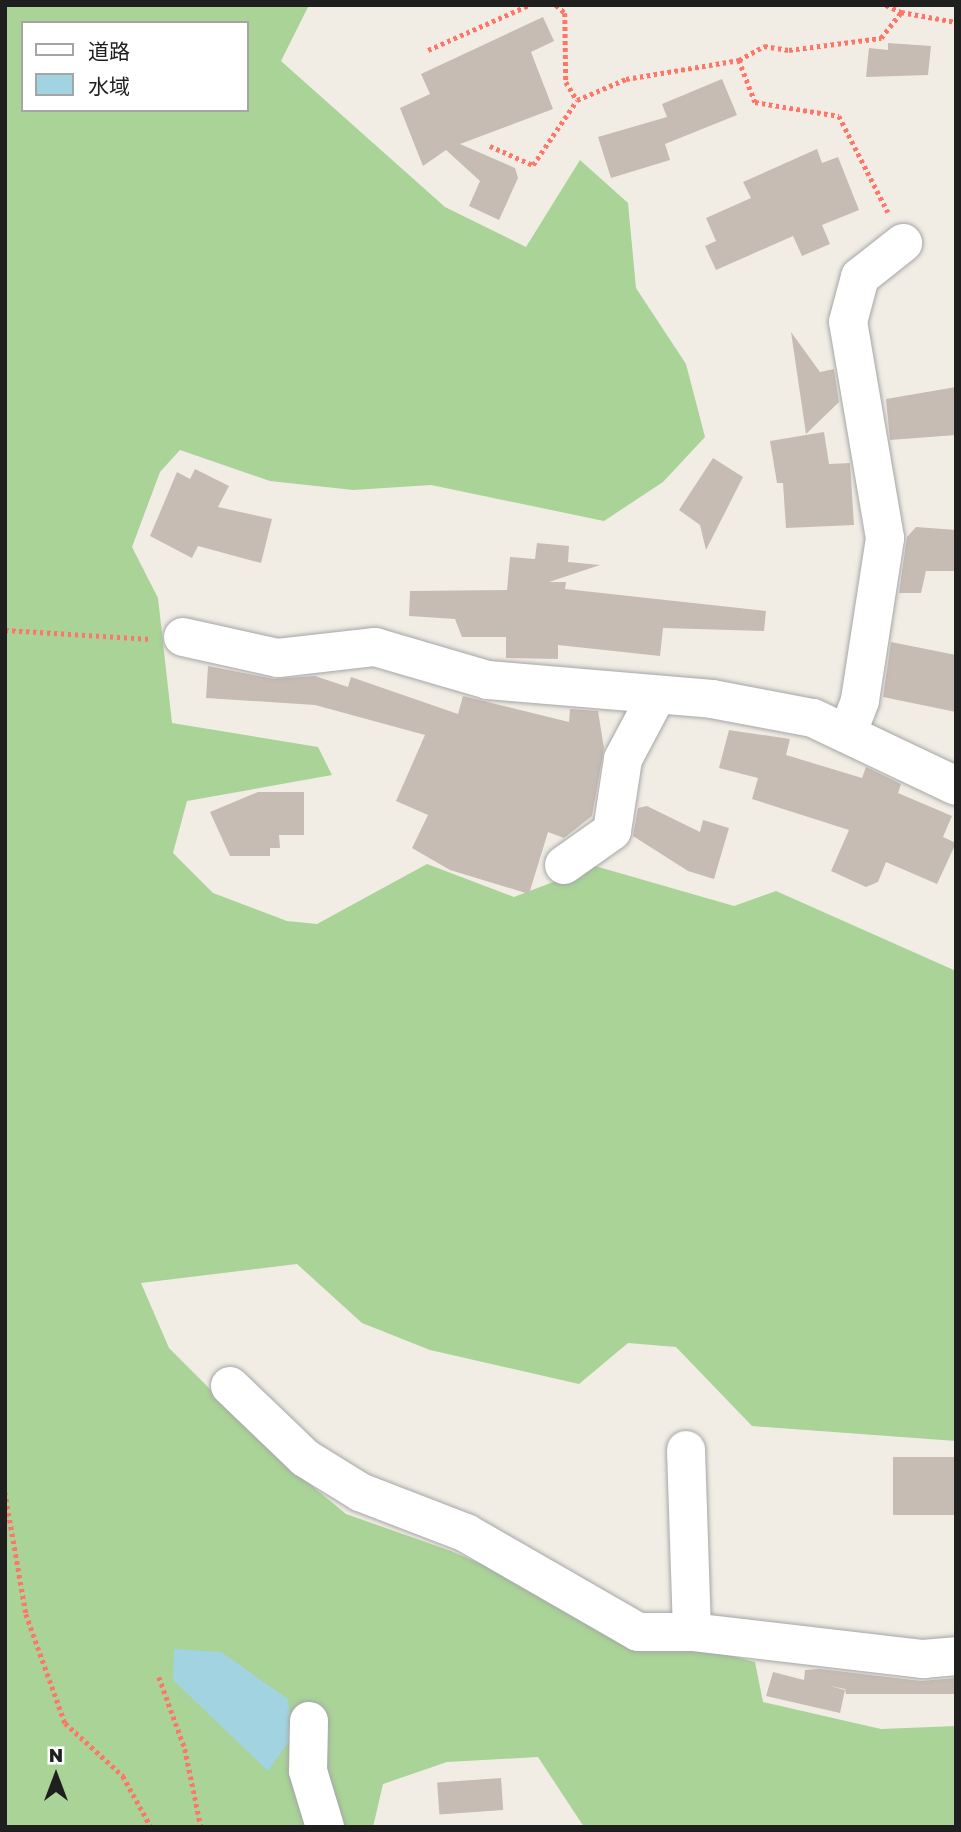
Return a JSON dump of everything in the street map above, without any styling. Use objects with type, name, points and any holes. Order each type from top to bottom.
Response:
[{"type":"street","points":[[848,733],[860,700],[885,538],[848,322],[860,277],[903,243]]},
{"type":"street","points":[[183,637],[278,658],[375,647],[488,680],[568,683],[800,715],[848,733],[956,786]]},
{"type":"street","points":[[564,865],[612,831],[623,759],[656,697]]},
{"type":"street","points":[[230,1386],[305,1458],[360,1492],[466,1533],[638,1632],[692,1632],[923,1659],[956,1656]]},
{"type":"street","points":[[686,1450],[692,1632]]},
{"type":"street","points":[[309,1721],[308,1772],[326,1827]]},
{"type":"path","points":[[429,50],[529,5]]},
{"type":"path","points":[[556,5],[565,13],[566,82],[577,100]]},
{"type":"path","points":[[886,5],[901,12],[956,22]]},
{"type":"path","points":[[490,146],[533,165],[577,100],[626,79],[739,60],[764,46],[789,50],[881,38],[901,12]]},
{"type":"path","points":[[739,60],[755,103],[839,116],[903,243]]},
{"type":"path","points":[[5,630],[100,640],[183,637]]},
{"type":"path","points":[[5,1492],[26,1614],[65,1723],[122,1776],[151,1827]]},
{"type":"path","points":[[159,1677],[185,1749],[201,1827]]},
{"type":"green space","points":[[5,5],[309,5],[281,61],[445,207],[526,247],[580,160],[628,203],[636,288],[686,364],[705,437],[663,482],[604,521],[431,485],[353,490],[270,481],[180,450],[160,472],[132,547],[158,598],[172,723],[318,747],[332,775],[187,801],[173,853],[213,893],[287,921],[317,924],[427,864],[514,897],[595,866],[734,906],[776,891],[956,971],[956,1441],[752,1426],[676,1347],[628,1343],[579,1384],[430,1350],[362,1323],[297,1264],[141,1283],[169,1348],[283,1462],[346,1514],[451,1551],[638,1632],[755,1662],[763,1702],[881,1729],[956,1726],[956,1827],[584,1827],[538,1757],[447,1762],[383,1784],[373,1827],[5,1827]]},
{"type":"water","points":[[174,1649],[221,1652],[288,1699],[292,1737],[268,1771],[173,1680]]},
{"type":"building","points":[[543,17],[554,41],[531,52],[553,109],[460,144],[515,168],[518,178],[499,220],[469,206],[480,181],[446,150],[423,166],[400,108],[430,94],[421,74]]},
{"type":"building","points":[[888,43],[931,46],[928,75],[866,77],[869,48],[888,50]]},
{"type":"building","points":[[722,79],[737,115],[665,144],[670,160],[611,178],[598,137],[667,117],[662,104]]},
{"type":"building","points":[[817,149],[822,163],[838,157],[859,210],[822,225],[830,244],[802,256],[793,236],[716,270],[705,246],[716,241],[706,218],[751,198],[743,182]]},
{"type":"building","points":[[791,332],[820,372],[834,369],[839,402],[806,434]]},
{"type":"building","points":[[956,387],[956,435],[890,440],[886,399]]},
{"type":"building","points":[[824,432],[829,464],[850,463],[854,525],[786,528],[783,483],[777,483],[770,441]]},
{"type":"building","points":[[713,458],[743,477],[706,550],[700,525],[679,510]]},
{"type":"building","points":[[195,469],[229,486],[218,507],[272,519],[261,563],[198,546],[192,558],[150,536],[177,472],[190,479]]},
{"type":"building","points":[[916,527],[956,530],[956,571],[926,571],[921,593],[899,593],[907,537]]},
{"type":"building","points":[[537,543],[569,546],[568,562],[600,565],[549,582],[566,582],[565,589],[766,611],[764,631],[663,628],[660,656],[558,645],[558,659],[506,658],[506,637],[462,637],[455,619],[409,616],[410,591],[507,590],[510,557],[535,559]]},
{"type":"building","points":[[891,642],[956,655],[956,712],[883,697]]},
{"type":"building","points":[[208,666],[274,679],[315,676],[348,687],[351,677],[458,714],[463,696],[569,722],[570,709],[598,711],[604,748],[592,816],[564,838],[548,832],[529,894],[450,870],[412,848],[428,815],[396,801],[425,735],[315,705],[206,698]]},
{"type":"building","points":[[729,730],[790,739],[786,755],[862,778],[866,767],[901,784],[898,793],[952,816],[943,837],[956,843],[937,884],[886,862],[878,882],[866,887],[831,871],[849,830],[752,799],[758,778],[719,768]]},
{"type":"building","points":[[258,792],[304,792],[304,835],[279,835],[280,848],[270,848],[270,856],[230,856],[210,812]]},
{"type":"building","points":[[647,806],[700,832],[703,820],[729,828],[714,879],[688,871],[633,836],[638,808]]},
{"type":"building","points":[[893,1457],[956,1457],[956,1515],[893,1515]]},
{"type":"building","points":[[820,1669],[921,1681],[956,1678],[956,1694],[846,1694],[845,1689],[830,1686],[845,1690],[840,1713],[766,1696],[773,1672],[804,1680],[805,1670]]},
{"type":"building","points":[[501,1778],[503,1810],[439,1814],[437,1782]]}]
